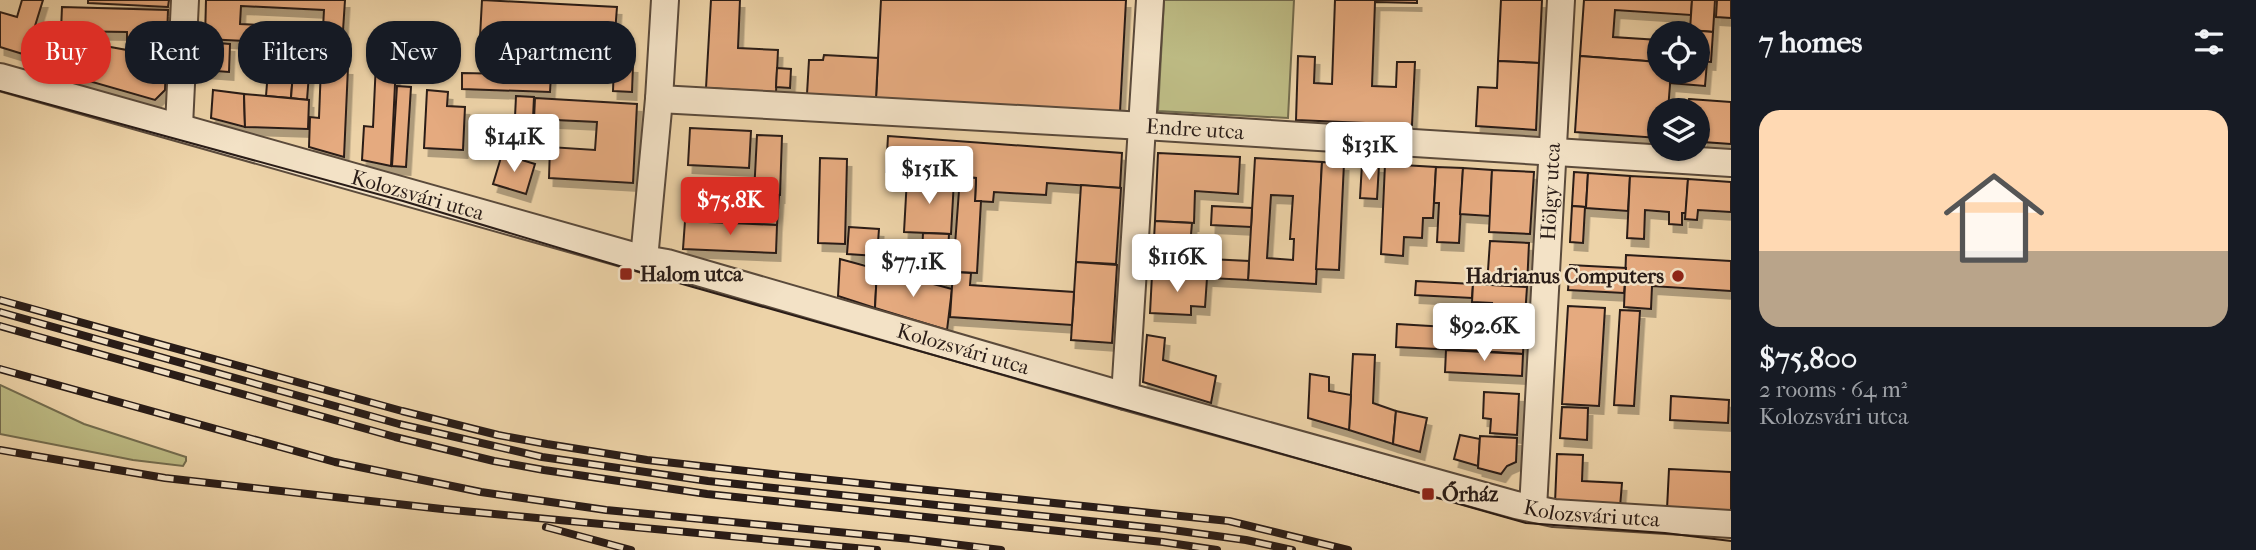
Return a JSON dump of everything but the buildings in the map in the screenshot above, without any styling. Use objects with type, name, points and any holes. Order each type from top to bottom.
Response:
[{"type":"street","points":[[178,126],[185,0]]},
{"type":"street","points":[[644,259],[659,99],[664,0]]},
{"type":"street","points":[[1125,396],[1150,0]]},
{"type":"street","name":"Hölgy utca","points":[[1533,508],[1561,0]]},
{"type":"street","name":"Kolozsvári utca","points":[[0,77],[644,259],[667,263],[1125,396],[1516,505],[1554,513],[1731,524]]},
{"type":"street","name":"Endre utca","points":[[659,99],[1731,163]]},
{"type":"shaded area","points":[[1164,0],[1294,0],[1288,118],[1158,111]]},
{"type":"shaded area","points":[[0,385],[84,424],[186,457],[186,461],[183,466],[133,460],[0,434]]},
{"type":"tram line","points":[[0,91],[403,201],[626,268],[1526,523],[1665,533],[1731,541]]},
{"type":"railway","points":[[0,300],[498,435],[647,460],[1229,521],[1348,550]]},
{"type":"railway","points":[[0,312],[399,424],[542,457],[708,481],[1165,529],[1246,540],[1292,550]]},
{"type":"railway","points":[[0,326],[395,437],[494,461],[707,494],[1217,550]]},
{"type":"railway","points":[[0,369],[335,462],[481,492],[606,510],[1001,550]]},
{"type":"railway","points":[[0,450],[165,478],[442,509],[877,550]]},
{"type":"railway","points":[[546,527],[631,550]]},
{"type":"place","name":"Halom utca","points":[[626,274]]},
{"type":"place","name":"Hadrianus Computers","points":[[1678,276]]},
{"type":"place","name":"Őrház","points":[[1428,494]]}]
